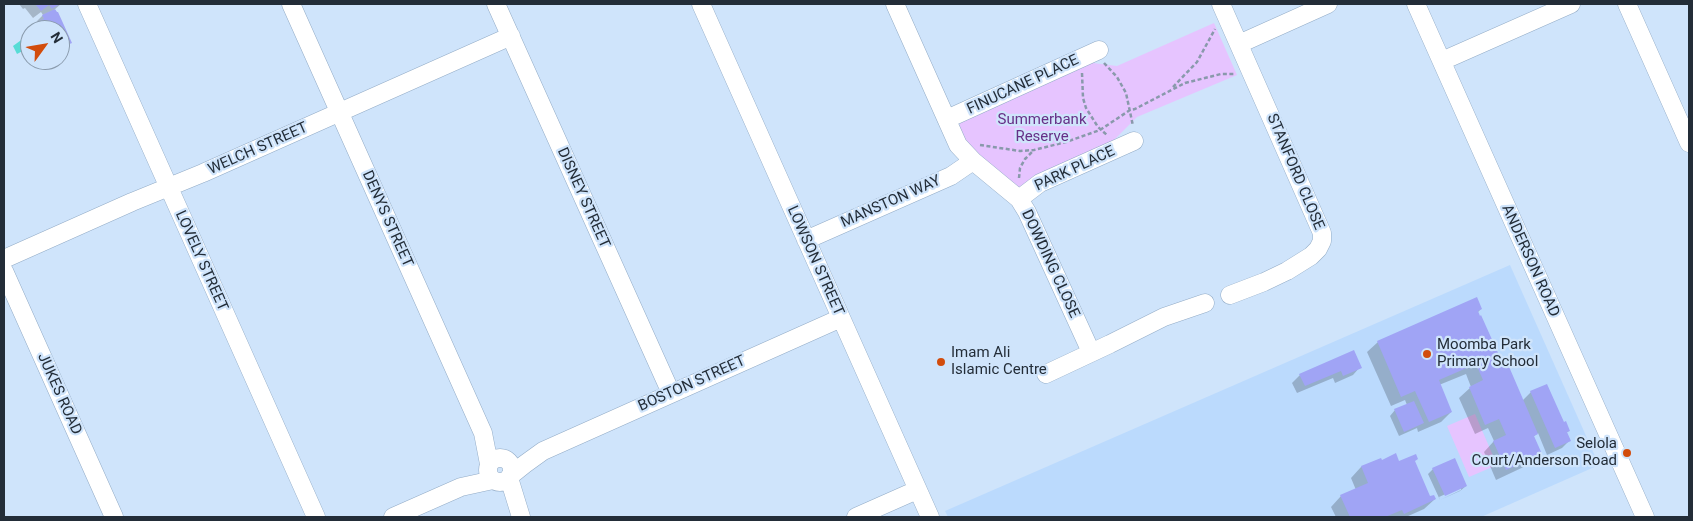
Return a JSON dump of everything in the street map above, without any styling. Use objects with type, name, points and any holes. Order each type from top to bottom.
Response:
[{"type":"street","name":"LOVELY STREET","points":[[87,4],[316,517]]},
{"type":"street","name":"DENYS STREET","points":[[291,4],[520,515]]},
{"type":"street","name":"DISNEY STREET","points":[[496,4],[670,393]]},
{"type":"street","name":"LOWSON STREET","points":[[701,4],[930,517]]},
{"type":"street","name":"DOWDING CLOSE","points":[[895,4],[958,144],[973,152],[1019,191],[1091,352]]},
{"type":"street","points":[[1239,44],[1328,4]]},
{"type":"street","name":"ANDERSON ROAD","points":[[1416,4],[1645,517]]},
{"type":"street","points":[[1442,61],[1571,4]]},
{"type":"street","points":[[1627,4],[1689,143]]},
{"type":"street","name":"STANFORD CLOSE","points":[[1224,11],[1322,233],[1322,241],[1318,250],[1311,256],[1287,271],[1230,295]]},
{"type":"street","name":"WELCH STREET","points":[[4,259],[202,174],[511,36]]},
{"type":"street","name":"FINUCANE PLACE","points":[[946,119],[1097,51]]},
{"type":"street","name":"PARK PLACE","points":[[1019,191],[1134,141]]},
{"type":"street","name":"MANSTON WAY","points":[[806,240],[951,176],[973,152]]},
{"type":"street","name":"JUKES ROAD","points":[[4,271],[114,517]]},
{"type":"street","points":[[1046,374],[1164,317],[1205,303]]},
{"type":"street","name":"BOSTON STREET","points":[[393,517],[499,471],[525,464],[543,451],[841,318]]},
{"type":"street","points":[[856,517],[917,490]]},
{"type":"path","points":[[1171,89],[1197,62],[1212,37],[1215,26],[1224,11]]},
{"type":"path","points":[[1097,51],[1123,86],[1130,110],[1134,141]]},
{"type":"path","points":[[1078,60],[1082,72],[1083,98],[1086,108],[1101,130],[1110,138],[1116,150]]},
{"type":"path","points":[[973,152],[1034,150],[1066,142],[1101,130],[1130,110],[1171,89],[1200,78],[1221,74],[1236,74],[1249,67]]},
{"type":"path","points":[[1019,191],[1020,168],[1024,159],[1034,150]]},
{"type":"shaded area","points":[[20,41],[20,52],[17,54],[13,46]]},
{"type":"shaded area","name":"Moomba Park Primary School","points":[[1510,265],[1599,465],[1481,517],[948,517],[945,511]]},
{"type":"green space","name":"Summerbank Reserve","points":[[1214,23],[1237,75],[1137,117],[1108,146],[1026,187],[1018,188],[973,154],[959,129],[960,121],[1085,62],[1117,66]]},
{"type":"green space","points":[[1475,414],[1497,465],[1469,477],[1447,426]]},
{"type":"building","points":[[35,4],[60,4],[52,9],[49,5],[41,11]]},
{"type":"building","points":[[55,9],[62,20],[41,20],[44,19],[42,15]]},
{"type":"building","points":[[1477,297],[1482,309],[1478,311],[1480,316],[1503,364],[1507,362],[1538,434],[1534,436],[1542,454],[1506,470],[1493,441],[1506,435],[1499,419],[1485,425],[1469,387],[1483,380],[1476,364],[1439,380],[1452,412],[1429,422],[1415,391],[1401,397],[1377,341]]},
{"type":"building","points":[[1354,350],[1362,368],[1343,376],[1341,371],[1305,386],[1299,374]]},
{"type":"building","points":[[1547,384],[1570,431],[1567,432],[1571,441],[1555,448],[1530,391]]},
{"type":"building","points":[[1414,401],[1424,423],[1404,432],[1394,409]]},
{"type":"building","points":[[1396,453],[1399,461],[1416,454],[1418,459],[1415,461],[1430,496],[1434,495],[1436,499],[1404,514],[1402,510],[1385,517],[1350,517],[1340,495],[1368,483],[1361,466],[1381,458],[1382,460]]},
{"type":"building","points":[[1455,458],[1467,486],[1445,496],[1432,468]]},
{"type":"place","name":"Moomba Park Primary School","points":[[1427,354]]},
{"type":"place","name":"Imam Ali Islamic Centre","points":[[941,362]]},
{"type":"place","name":"Selola Court/Anderson Road","points":[[1627,453]]}]
